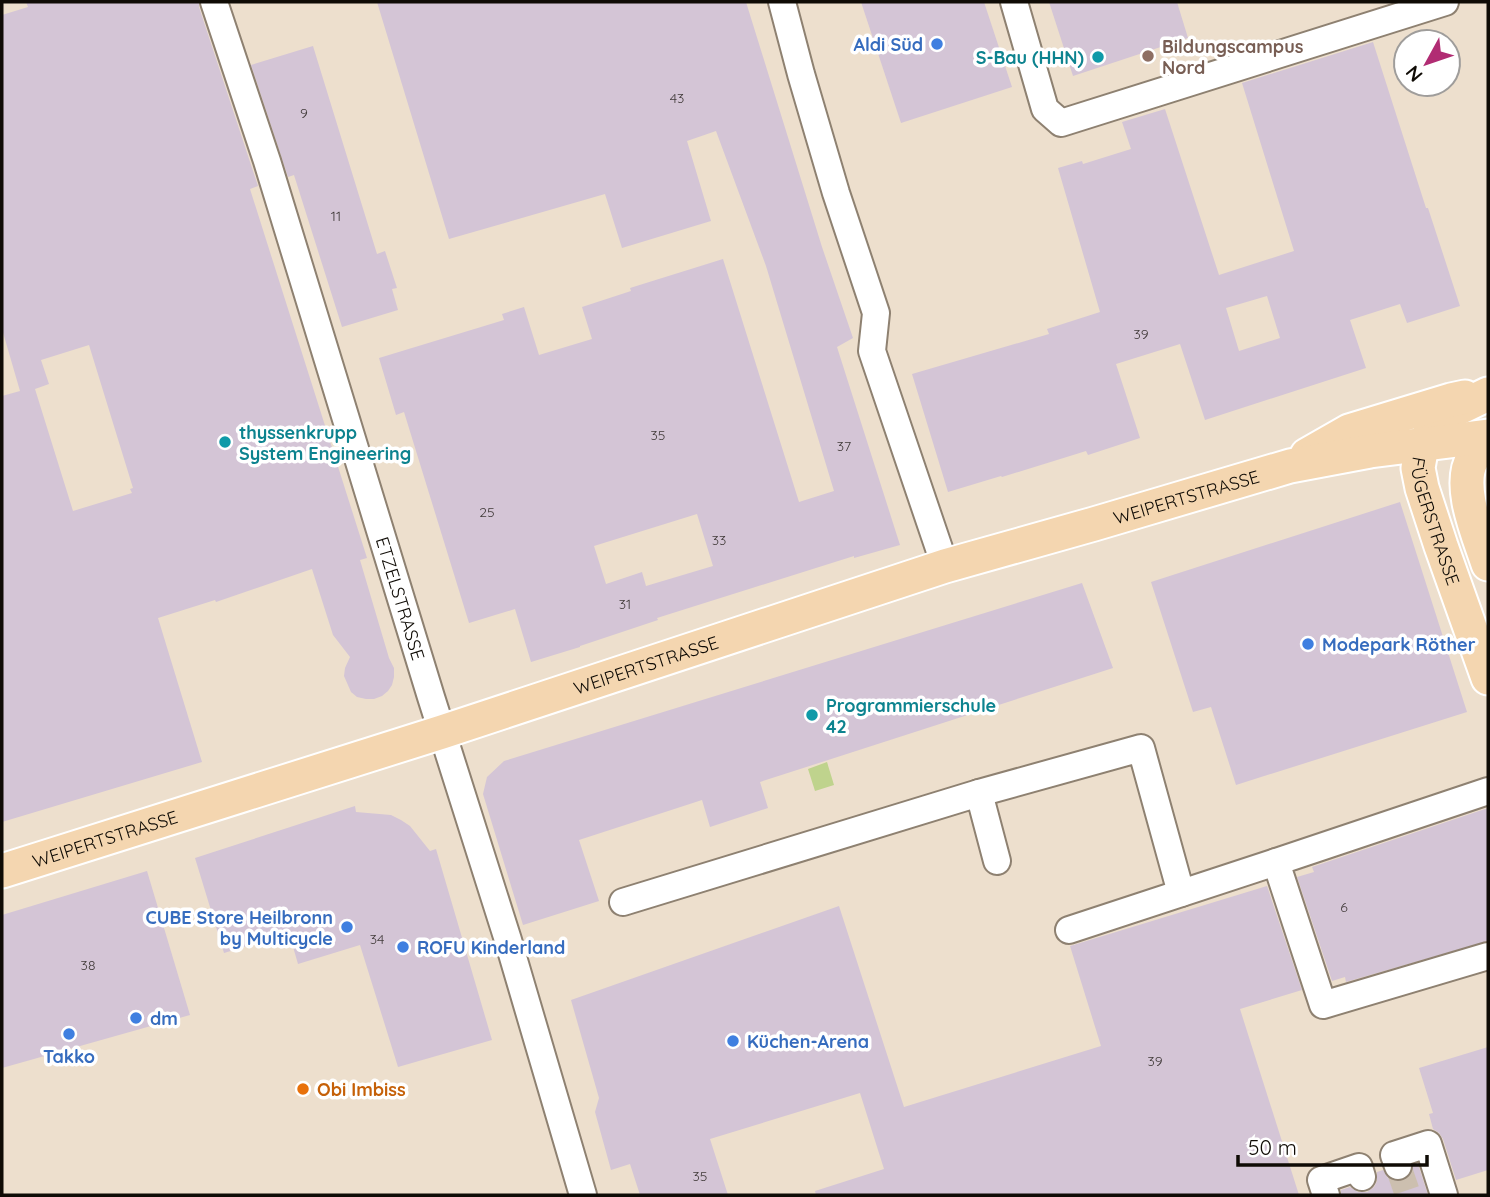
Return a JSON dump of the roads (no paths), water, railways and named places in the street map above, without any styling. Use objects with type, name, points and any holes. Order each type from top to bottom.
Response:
[{"type":"main road","name":"WEIPERTSTRASSE","points":[[1290,466],[1349,431],[1451,400],[1488,393]]},
{"type":"main road","name":"FÜGERSTRASSE","points":[[1488,393],[1455,410],[1436,426],[1422,445],[1418,468],[1441,546],[1488,678]]},
{"type":"main road","name":"WEIPERTSTRASSE","points":[[2,871],[442,732],[945,566],[1290,466],[1488,436]]},
{"type":"main road","name":"FÜGERSTRASSE","points":[[1488,442],[1472,459],[1466,484],[1470,510],[1488,564]]},
{"type":"street","name":"ETZELSTRASSE","points":[[214,2],[267,160],[508,940],[583,1195]]},
{"type":"street","points":[[782,2],[836,193],[876,313],[872,351],[945,566]]},
{"type":"street","points":[[1014,2],[1045,109],[1061,124],[1445,2]]},
{"type":"street","points":[[624,902],[979,793],[1141,748],[1181,893]]},
{"type":"street","points":[[1069,930],[1488,791]]},
{"type":"street","points":[[979,793],[996,861]]},
{"type":"street","points":[[1276,862],[1323,1005],[1488,956]]},
{"type":"street","points":[[1326,1195],[1321,1180],[1361,1172],[1396,1160],[1427,1144],[1444,1195]]},
{"type":"tunnel","points":[[1398,1166],[1408,1195]]},
{"type":"place","name":"Aldi Süd","points":[[937,44]]},
{"type":"place","name":"Bildungscampus Nord","points":[[1148,56]]},
{"type":"place","name":"S-Bau (HHN)","points":[[1098,57]]},
{"type":"place","name":"thyssenkrupp System Engineering","points":[[225,442]]},
{"type":"place","name":"Modepark Röther","points":[[1308,644]]},
{"type":"place","name":"Programmierschule 42","points":[[812,715]]},
{"type":"place","name":"CUBE Store Heilbronn by Multicycle","points":[[347,927]]},
{"type":"place","name":"ROFU Kinderland","points":[[403,947]]},
{"type":"place","name":"dm","points":[[136,1018]]},
{"type":"place","name":"Takko","points":[[69,1034]]},
{"type":"place","name":"Küchen-Arena","points":[[733,1041]]},
{"type":"place","name":"Obi Imbiss","points":[[303,1089]]}]
